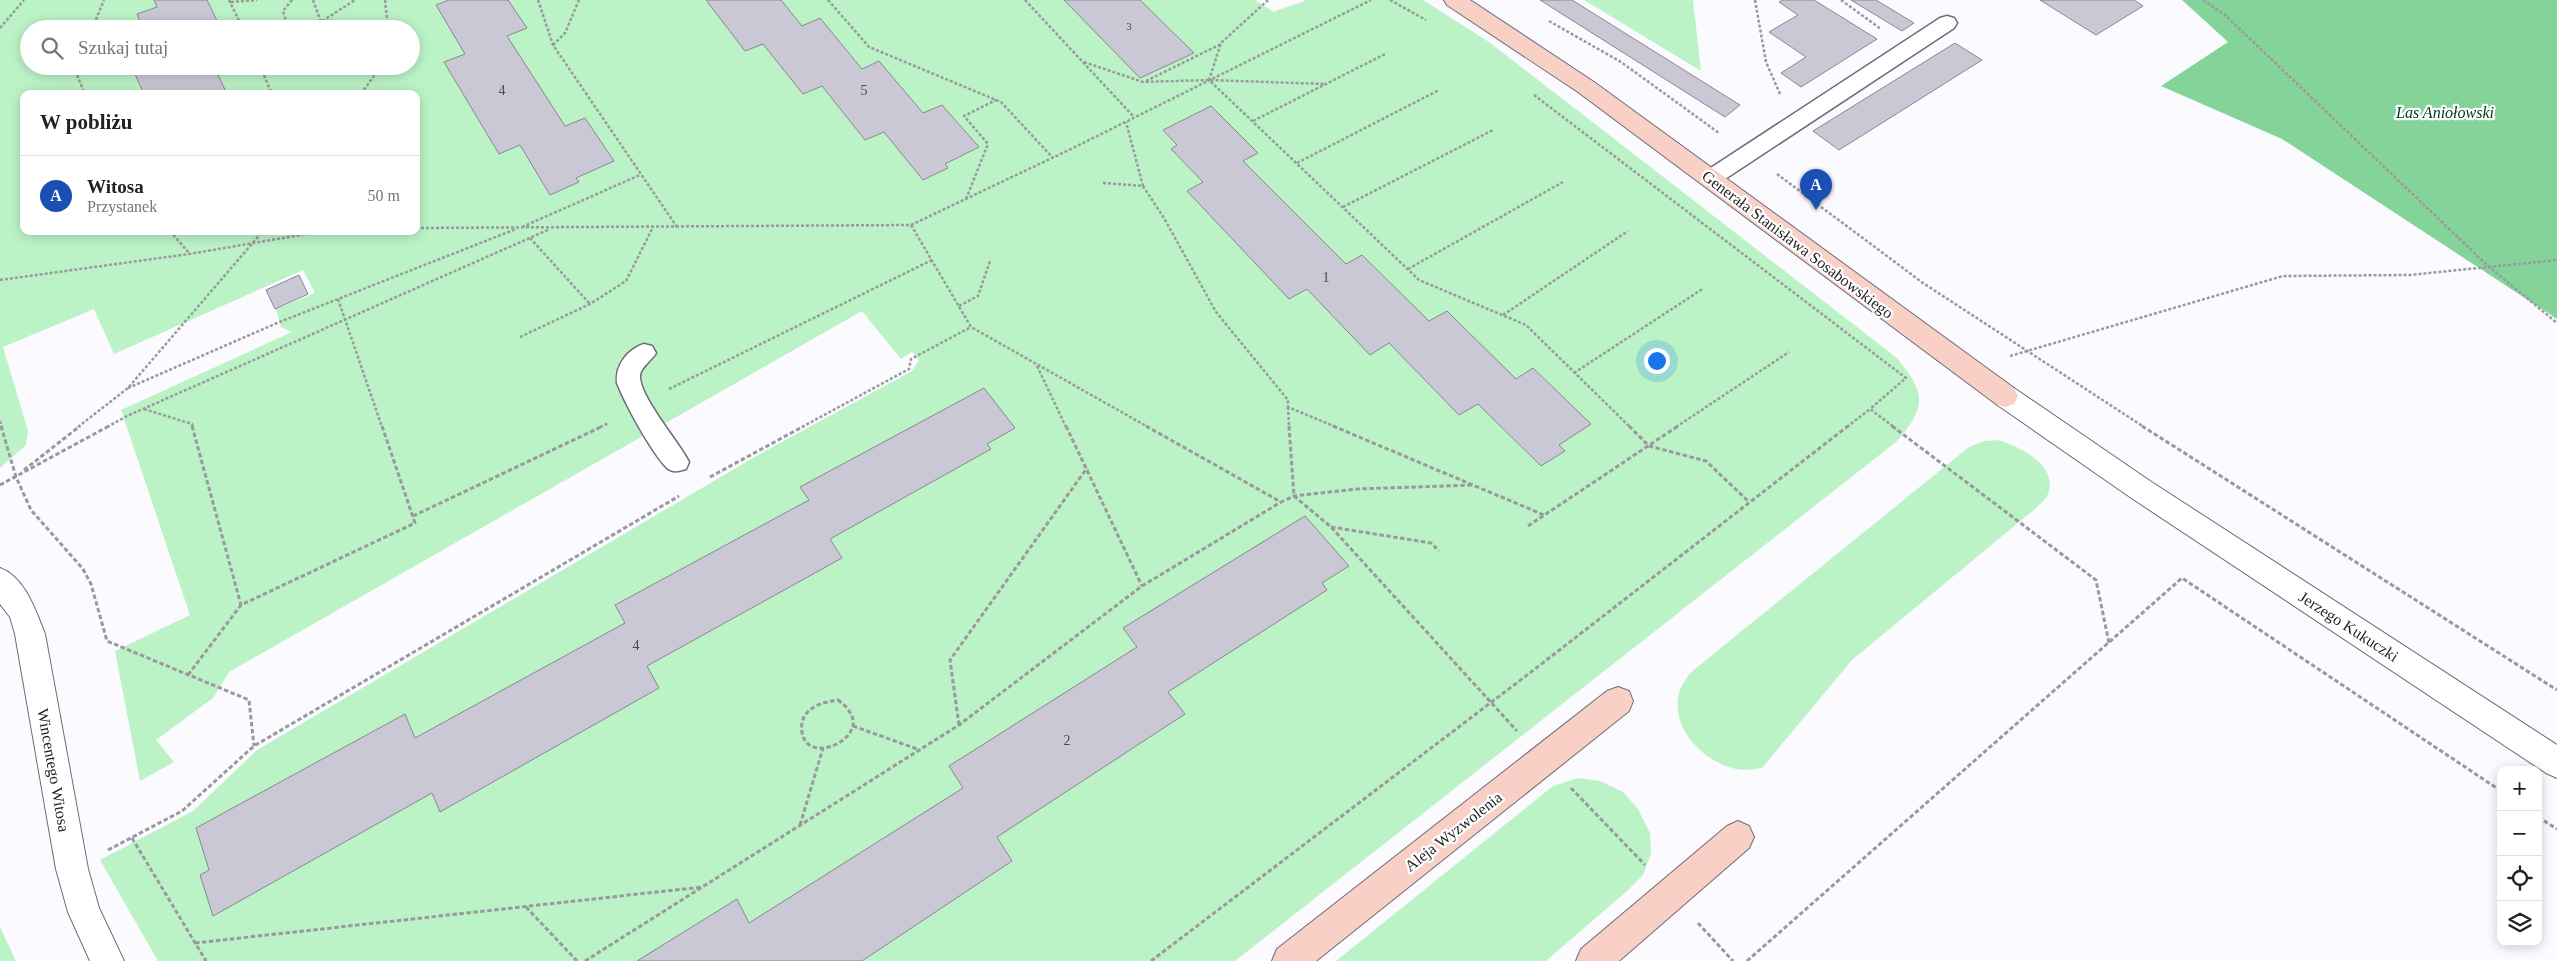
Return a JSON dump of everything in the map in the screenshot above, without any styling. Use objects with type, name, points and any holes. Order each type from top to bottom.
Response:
[{"type":"street","name":"Generała Stanisława Sosabowskiego","points":[[1455,0],[1544,57],[1711,178],[1966,370],[2140,489]]},
{"type":"street","name":"Jerzego Kukuczki","points":[[2140,489],[2557,763]]},
{"type":"street","name":"Wincentego Witosa","points":[[0,581],[22,612],[30,634],[72,869],[84,912],[108,961]]},
{"type":"street","name":"Aleja Wyzwolenia","points":[[1289,961],[1618,701]]},
{"type":"street","points":[[1594,961],[1738,837]]},
{"type":"lane","points":[[1711,178],[1947,24]]},
{"type":"lane","points":[[644,353],[632,364],[628,376],[640,405],[677,462]]},
{"type":"path","points":[[0,28],[24,0]]},
{"type":"path","points":[[96,20],[104,0]]},
{"type":"path","points":[[239,20],[230,1],[257,0]]},
{"type":"path","points":[[285,20],[284,12],[292,0]]},
{"type":"path","points":[[313,0],[320,20]]},
{"type":"path","points":[[326,20],[355,0]]},
{"type":"path","points":[[385,0],[387,20]]},
{"type":"path","points":[[538,0],[552,45],[677,227]]},
{"type":"path","points":[[552,45],[565,33],[579,0]]},
{"type":"path","points":[[828,0],[869,47],[1001,102],[1053,158]]},
{"type":"path","points":[[1025,0],[1134,117]]},
{"type":"path","points":[[1143,82],[1221,43],[1268,0]]},
{"type":"path","points":[[420,228],[911,226],[1053,158],[1371,0]]},
{"type":"path","points":[[1390,0],[1429,22]]},
{"type":"path","points":[[1755,0],[1766,62],[1794,124]]},
{"type":"path","points":[[1841,0],[1908,49]]},
{"type":"path","points":[[2203,0],[2225,15],[2488,266],[2557,323]]},
{"type":"path","points":[[1547,19],[1621,62],[1923,283],[2025,351],[2557,690]]},
{"type":"path","points":[[1209,80],[1221,43]]},
{"type":"path","points":[[1253,121],[1388,52]]},
{"type":"path","points":[[1084,62],[1143,82],[1209,80],[1325,84]]},
{"type":"path","points":[[77,75],[83,90]]},
{"type":"path","points":[[264,75],[270,90]]},
{"type":"path","points":[[364,90],[375,75]]},
{"type":"path","points":[[1209,80],[1419,280],[1526,325],[1649,446],[1706,461],[1749,502]]},
{"type":"path","points":[[1297,163],[1439,90]]},
{"type":"path","points":[[1151,961],[1491,702],[1870,409],[1906,378],[1532,93]]},
{"type":"path","points":[[966,199],[988,144],[964,116],[997,100]]},
{"type":"path","points":[[1126,122],[1143,186],[1164,218],[1216,312],[1288,400],[1294,496],[1331,527],[1491,702],[1733,961]]},
{"type":"path","points":[[1343,207],[1493,130]]},
{"type":"path","points":[[128,388],[338,299],[520,228],[640,175]]},
{"type":"path","points":[[1408,269],[1563,182]]},
{"type":"path","points":[[1103,183],[1143,186]]},
{"type":"path","points":[[911,226],[933,260],[971,327],[1037,366],[1281,502]]},
{"type":"path","points":[[520,337],[590,304],[626,282],[653,227]]},
{"type":"path","points":[[0,485],[143,409],[553,228]]},
{"type":"path","points":[[1502,315],[1628,231]]},
{"type":"path","points":[[173,235],[189,254]]},
{"type":"path","points":[[16,477],[128,388],[260,235]]},
{"type":"path","points":[[0,280],[189,254],[301,235]]},
{"type":"path","points":[[530,238],[590,304]]},
{"type":"path","points":[[413,516],[612,421],[686,379],[933,260]]},
{"type":"path","points":[[2025,351],[2283,276],[2410,275],[2557,260]]},
{"type":"path","points":[[959,306],[978,296],[990,261]]},
{"type":"path","points":[[1574,373],[1704,288]]},
{"type":"path","points":[[188,675],[241,605],[415,523],[338,299]]},
{"type":"path","points":[[702,482],[908,369],[911,359],[971,327]]},
{"type":"path","points":[[1528,526],[1789,352]]},
{"type":"path","points":[[1037,366],[1142,586]]},
{"type":"path","points":[[1288,407],[1544,515]]},
{"type":"path","points":[[143,409],[192,424],[241,605]]},
{"type":"path","points":[[1870,409],[2096,580],[2109,643]]},
{"type":"path","points":[[0,421],[16,477],[31,510],[82,569],[92,584],[107,641],[249,700],[254,746]]},
{"type":"path","points":[[959,726],[950,660],[1087,468]]},
{"type":"path","points":[[585,961],[959,726],[1142,586],[1281,502],[1294,496],[1357,490],[1473,485]]},
{"type":"path","points":[[72,869],[182,811],[254,746],[686,492]]},
{"type":"path","points":[[1331,527],[1431,543],[1439,551]]},
{"type":"path","points":[[1747,961],[2182,578],[2497,788]]},
{"type":"path","points":[[838,700],[850,708],[854,719],[853,726],[851,734],[839,744],[822,748],[813,747],[804,740],[801,729],[804,717],[812,707],[825,701],[838,700]]},
{"type":"path","points":[[853,726],[920,750]]},
{"type":"path","points":[[800,825],[822,748]]},
{"type":"path","points":[[2542,819],[2557,829]]},
{"type":"path","points":[[132,838],[206,961]]},
{"type":"path","points":[[195,943],[702,887]]},
{"type":"path","points":[[525,906],[577,961]]},
{"type":"green space","points":[[0,0],[1255,0],[1274,12],[1306,0],[1423,0],[1489,42],[1897,358],[1913,381],[1918,391],[1919,400],[1918,409],[1913,419],[1896,442],[1235,961],[158,961],[100,860],[193,811],[257,750],[758,455],[912,371],[919,360],[912,352],[901,359],[862,311],[229,672],[213,698],[156,740],[174,762],[140,781],[115,651],[190,615],[121,410],[292,332],[281,327],[276,309],[315,293],[303,270],[114,354],[94,309],[3,347],[28,431],[26,445],[0,468]]},
{"type":"green space","points":[[1584,0],[1693,0],[1701,71]]},
{"type":"green space","name":"Las Aniołowski","points":[[2182,0],[2557,0],[2557,319],[2282,139],[2161,86],[2228,42]]},
{"type":"green space","points":[[1998,440],[2027,453],[2044,468],[2049,477],[2050,487],[2046,498],[1852,660],[1762,768],[1736,769],[1711,759],[1700,750],[1683,729],[1679,716],[1680,690],[1690,673],[1969,447],[1984,441]]},
{"type":"green space","points":[[1578,778],[1600,781],[1623,792],[1638,809],[1650,833],[1651,854],[1643,875],[1546,961],[1336,961],[1553,786]]},
{"type":"green space","points":[[0,927],[16,961],[0,961]]},
{"type":"building","points":[[154,0],[207,0],[217,20],[139,20],[137,14],[157,7]]},
{"type":"building","points":[[449,0],[508,0],[527,28],[507,36],[565,126],[585,118],[614,161],[576,178],[579,182],[550,195],[520,145],[499,154],[444,62],[465,54],[436,5]]},
{"type":"building","points":[[706,0],[781,0],[802,26],[820,18],[862,69],[879,61],[923,113],[942,105],[979,147],[945,164],[948,168],[923,180],[884,132],[865,140],[822,86],[803,94],[763,44],[745,51]]},
{"type":"building","points":[[1064,0],[1140,0],[1194,53],[1140,78]]},
{"type":"building","points":[[1540,0],[1572,0],[1740,105],[1725,117]]},
{"type":"building","points":[[1783,0],[1814,0],[1877,39],[1801,87],[1781,73],[1806,57],[1769,32],[1798,15],[1779,2]]},
{"type":"building","points":[[1851,0],[1876,0],[1914,23],[1902,31]]},
{"type":"building","points":[[2040,0],[2134,0],[2143,6],[2096,35]]},
{"type":"building","points":[[1955,43],[1982,60],[1839,150],[1813,131]]},
{"type":"building","points":[[135,75],[218,75],[225,90],[142,90]]},
{"type":"building","points":[[1211,106],[1258,153],[1243,161],[1346,264],[1362,255],[1429,321],[1447,311],[1516,379],[1533,368],[1591,424],[1559,445],[1565,451],[1541,466],[1478,404],[1459,415],[1389,343],[1370,355],[1307,289],[1289,299],[1187,191],[1203,182],[1171,149],[1177,145],[1163,130]]},
{"type":"building","points":[[299,275],[308,294],[275,309],[266,290]]},
{"type":"building","points":[[984,388],[1015,428],[987,444],[991,449],[830,539],[842,558],[647,666],[659,688],[440,812],[432,793],[213,916],[200,875],[209,870],[196,828],[405,714],[415,738],[625,623],[615,605],[809,500],[800,487]]},
{"type":"building","points":[[1305,516],[1349,566],[1322,583],[1327,590],[1168,692],[1185,714],[997,837],[1012,861],[862,961],[637,961],[737,899],[749,923],[963,788],[949,766],[1137,647],[1123,628]]},
{"type":"place","name":"Witosa","points":[[1816,210]]}]
